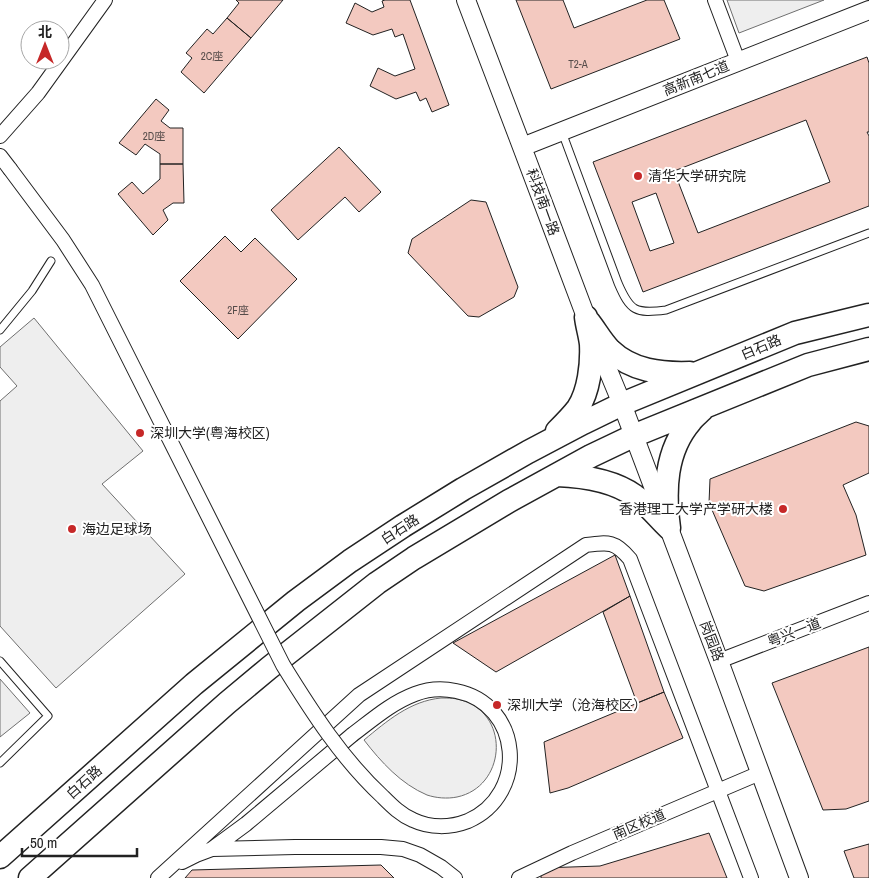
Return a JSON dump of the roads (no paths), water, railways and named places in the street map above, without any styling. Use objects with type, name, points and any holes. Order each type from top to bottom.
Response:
[{"type":"main road","name":"白石路","points":[[0,857],[194,684],[296,601],[403,526],[462,489],[545,443],[622,404],[794,333],[869,315]]},
{"type":"main road","points":[[586,317],[609,349],[622,360],[650,371],[669,373],[699,372]]},
{"type":"main road","points":[[545,443],[568,420],[585,394],[590,371],[591,344],[586,317]]},
{"type":"main road","points":[[30,878],[269,668],[376,583],[414,558],[557,474],[633,436],[808,365],[869,349]]},
{"type":"main road","points":[[669,528],[666,485],[673,453],[690,421],[706,406]]},
{"type":"main road","points":[[557,474],[574,475],[597,480],[620,488],[636,496],[669,528]]},
{"type":"street","points":[[0,136],[38,93],[106,0]]},
{"type":"street","name":"科技南一路","points":[[466,0],[586,317],[622,404]]},
{"type":"street","points":[[715,0],[738,61]]},
{"type":"street","name":"高新南七道","points":[[522,147],[869,10]]},
{"type":"street","points":[[0,156],[63,240],[92,285],[283,665],[327,733],[337,746],[342,752],[347,759],[367,783],[399,812],[412,820],[427,825],[443,827],[461,824],[487,810],[502,790],[510,766],[509,742],[505,730],[493,712],[475,698],[462,692],[437,689],[416,694],[392,705],[344,741],[336,748],[329,754],[246,824],[212,849],[184,861],[159,878]]},
{"type":"street","name":"岗园路","points":[[622,404],[720,661],[799,878]]},
{"type":"street","points":[[159,878],[359,695],[586,545],[605,542],[621,548],[630,559],[751,878]]},
{"type":"street","name":"粤兴一道","points":[[720,661],[869,603]]},
{"type":"street","name":"南区校道","points":[[519,878],[572,853],[760,773]]},
{"type":"street","points":[[212,849],[295,847],[381,847],[403,849],[420,855],[441,867],[455,878]]},
{"type":"lane","points":[[562,132],[624,298],[634,309],[648,312],[666,310],[869,233]]},
{"type":"lane","points":[[0,330],[32,291],[51,261]]},
{"type":"lane","points":[[0,661],[48,716],[0,763]]},
{"type":"place","name":"清华大学研究院","points":[[638,176]]},
{"type":"place","name":"深圳大学(粤海校区)","points":[[140,433]]},
{"type":"place","name":"香港理工大学产学研大楼","points":[[783,509]]},
{"type":"place","name":"海边足球场","points":[[72,529]]},
{"type":"place","name":"深圳大学（沧海校区）","points":[[497,705]]}]
